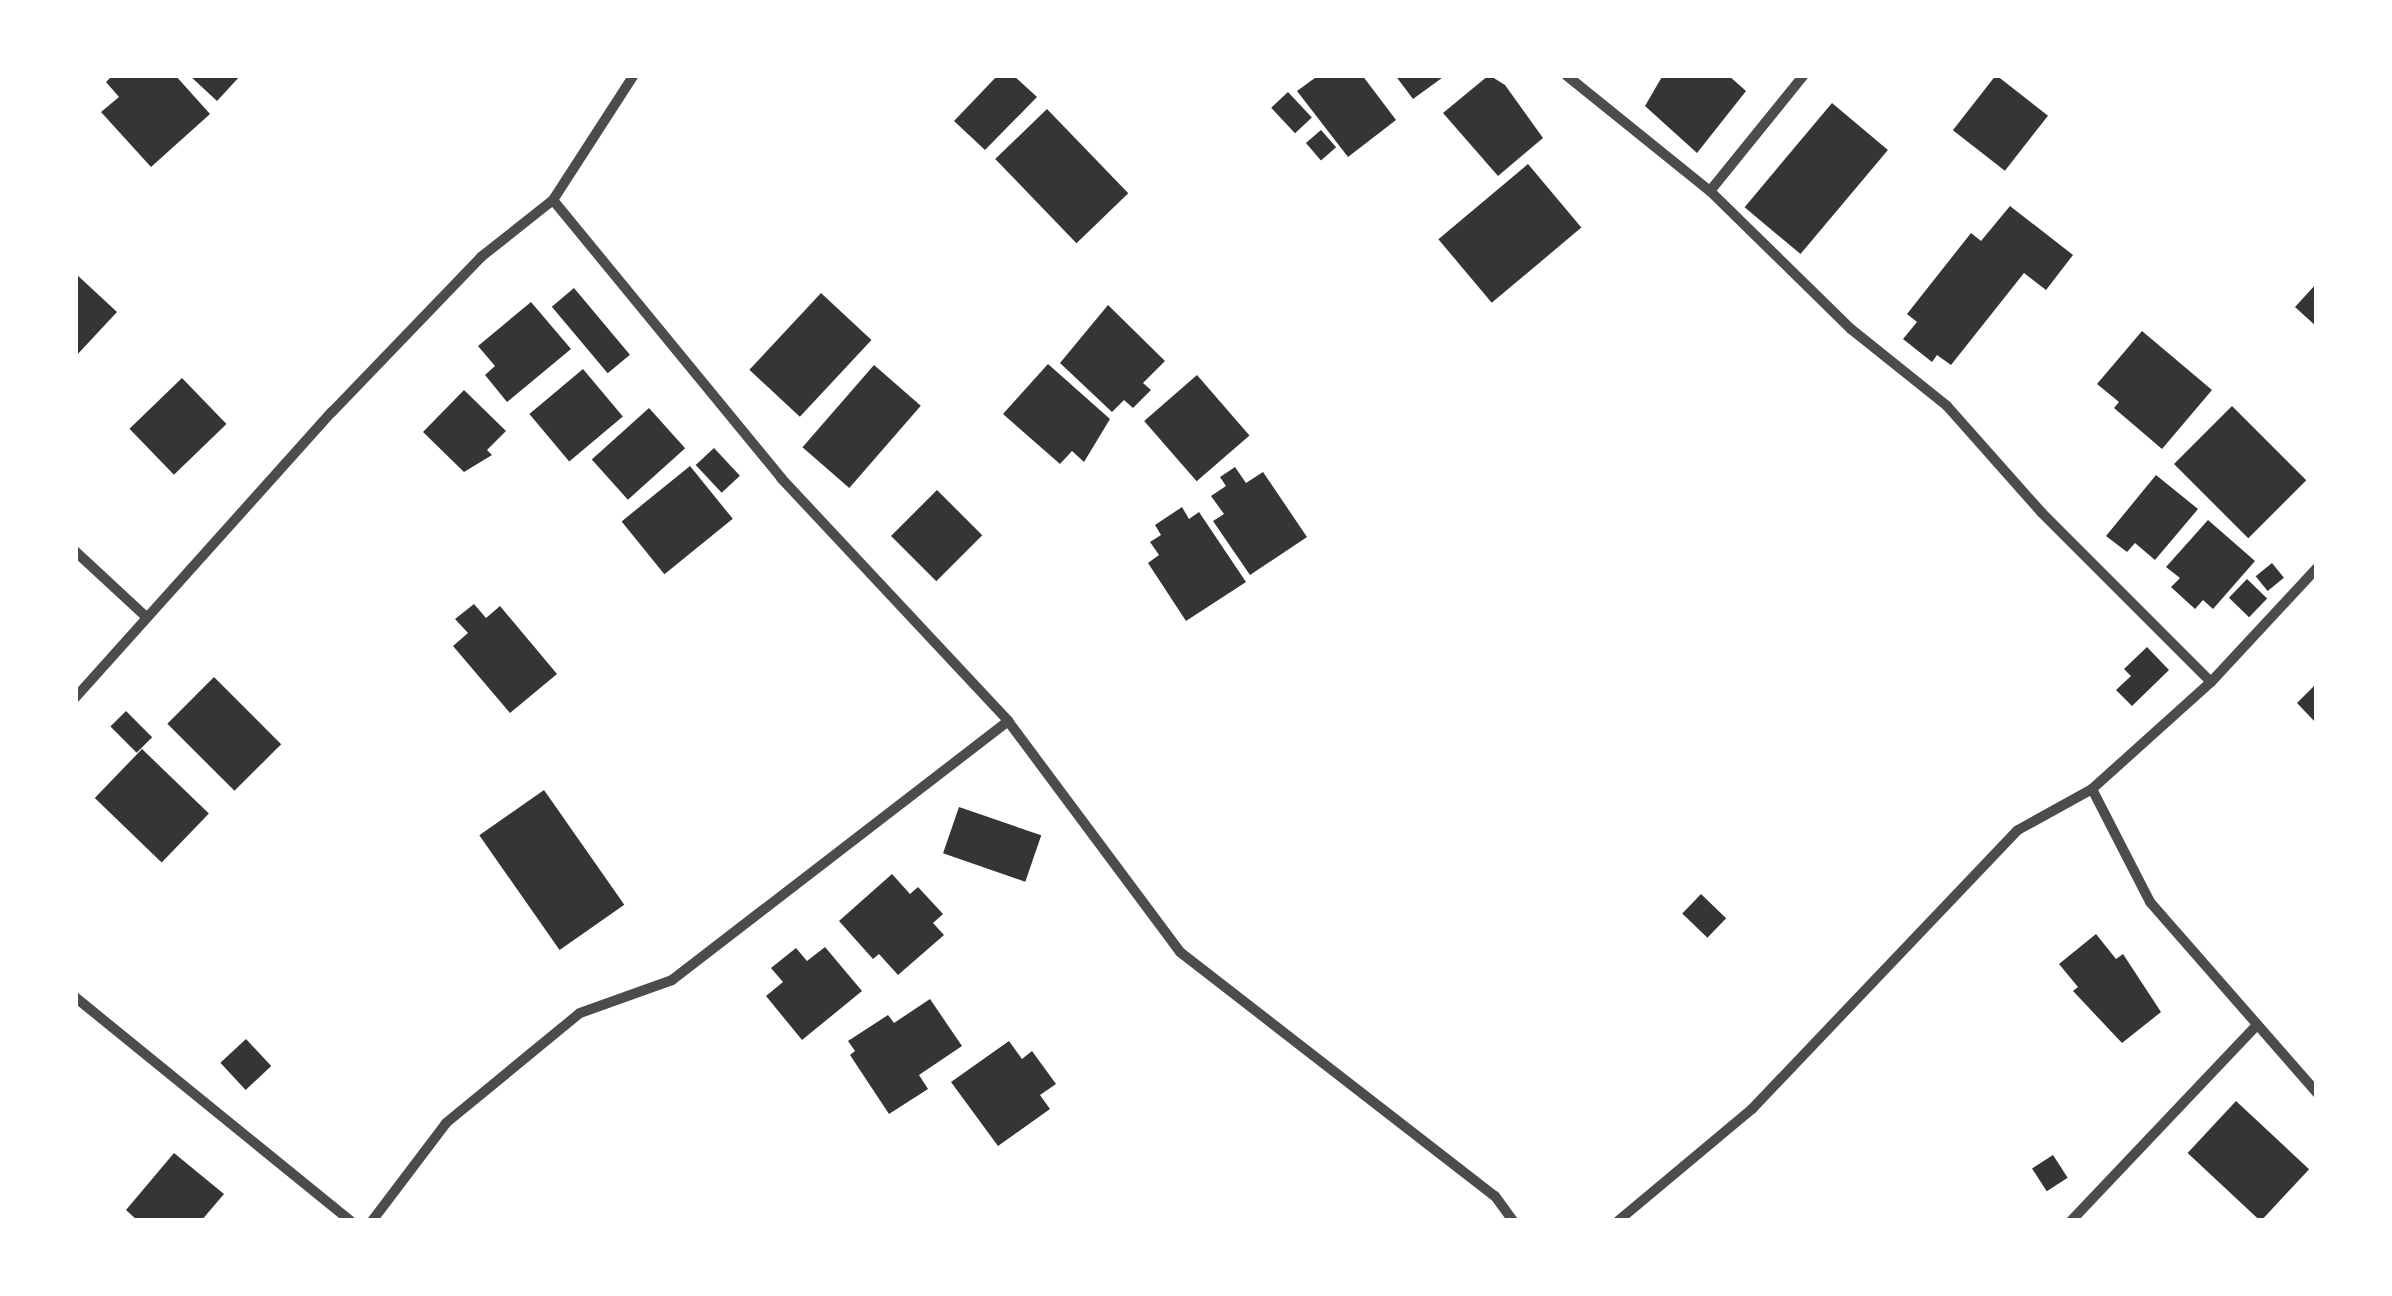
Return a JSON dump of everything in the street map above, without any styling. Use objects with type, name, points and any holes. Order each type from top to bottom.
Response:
[{"type":"street","points":[[75,698],[144,615],[481,257],[552,200],[634,75]]},
{"type":"street","points":[[1566,75],[1710,191],[1851,329],[1947,406],[2041,512],[2211,682]]},
{"type":"street","points":[[1710,191],[1804,75]]},
{"type":"street","points":[[552,200],[782,478],[1008,720],[1180,952],[1495,1196],[1513,1221]]},
{"type":"street","points":[[75,551],[144,615]]},
{"type":"street","points":[[1618,1221],[1752,1109],[2018,830],[2092,789],[2211,682],[2317,568]]},
{"type":"street","points":[[372,1221],[446,1123],[580,1013],[672,980],[1008,720]]},
{"type":"street","points":[[2092,789],[2150,902],[2254,1028],[2317,1093]]},
{"type":"street","points":[[75,996],[350,1221]]},
{"type":"street","points":[[2070,1221],[2154,1140],[2254,1028]]},
{"type":"building","points":[[113,75],[175,75],[210,114],[151,167],[101,112],[119,97],[106,82]]},
{"type":"building","points":[[189,75],[241,75],[217,101]]},
{"type":"building","points":[[998,75],[1013,75],[1037,97],[985,150],[954,121]]},
{"type":"building","points":[[1319,75],[1362,75],[1396,120],[1348,157],[1297,91]]},
{"type":"building","points":[[1395,75],[1446,75],[1413,99]]},
{"type":"building","points":[[1489,75],[1505,85],[1543,138],[1498,176],[1443,113]]},
{"type":"building","points":[[1663,75],[1728,75],[1746,91],[1697,153],[1645,106]]},
{"type":"building","points":[[1996,75],[2048,116],[2005,171],[1953,130]]},
{"type":"building","points":[[1288,92],[1312,118],[1295,133],[1271,108]]},
{"type":"building","points":[[1832,103],[1888,150],[1801,254],[1745,207]]},
{"type":"building","points":[[1047,109],[1128,193],[1076,243],[995,159]]},
{"type":"building","points":[[1321,130],[1336,147],[1321,160],[1306,143]]},
{"type":"building","points":[[1528,164],[1581,228],[1492,303],[1438,239]]},
{"type":"building","points":[[2010,206],[2073,255],[2046,290],[2024,273],[1951,365],[1937,355],[1932,362],[1903,339],[1917,322],[1907,314],[1971,233],[1981,241]]},
{"type":"building","points":[[75,273],[117,312],[75,357]]},
{"type":"building","points":[[2317,283],[2317,327],[2295,307]]},
{"type":"building","points":[[574,288],[630,355],[608,373],[552,307]]},
{"type":"building","points":[[821,293],[871,340],[800,417],[749,370]]},
{"type":"building","points":[[531,302],[571,349],[507,402],[485,375],[495,366],[478,346]]},
{"type":"building","points":[[1108,305],[1165,361],[1143,383],[1151,390],[1133,408],[1124,400],[1112,412],[1060,363]]},
{"type":"building","points":[[2142,331],[2212,390],[2162,449],[2114,408],[2119,402],[2097,384]]},
{"type":"building","points":[[1048,364],[1110,419],[1084,462],[1072,451],[1060,464],[1003,414]]},
{"type":"building","points":[[874,365],[921,406],[849,488],[802,447]]},
{"type":"building","points":[[583,369],[623,416],[569,461],[529,414]]},
{"type":"building","points":[[1197,375],[1249,435],[1197,481],[1144,421]]},
{"type":"building","points":[[182,378],[226,424],[174,475],[129,429]]},
{"type":"building","points":[[464,390],[506,431],[487,450],[492,455],[464,472],[423,432]]},
{"type":"building","points":[[2232,406],[2306,480],[2248,538],[2174,464]]},
{"type":"building","points":[[649,408],[685,448],[628,500],[592,460]]},
{"type":"building","points":[[714,448],[740,476],[722,493],[696,465]]},
{"type":"building","points":[[690,466],[733,519],[664,574],[622,521]]},
{"type":"building","points":[[1235,467],[1246,483],[1263,472],[1307,537],[1250,575],[1213,521],[1224,514],[1211,496],[1226,486],[1220,477]]},
{"type":"building","points":[[2156,475],[2198,509],[2155,560],[2135,543],[2127,552],[2106,536]]},
{"type":"building","points":[[937,490],[982,535],[936,581],[891,536]]},
{"type":"building","points":[[1182,507],[1189,519],[1199,512],[1246,582],[1186,621],[1148,563],[1159,555],[1150,542],[1161,535],[1155,525]]},
{"type":"building","points":[[2208,520],[2255,561],[2213,609],[2203,600],[2195,609],[2171,587],[2180,578],[2166,567]]},
{"type":"building","points":[[2272,563],[2284,578],[2268,591],[2256,576]]},
{"type":"building","points":[[2247,579],[2267,598],[2249,617],[2229,598]]},
{"type":"building","points":[[474,604],[486,618],[500,606],[557,674],[510,713],[453,646],[468,633],[455,619]]},
{"type":"building","points":[[2147,647],[2169,670],[2132,706],[2116,690],[2131,676],[2124,669]]},
{"type":"building","points":[[214,677],[281,744],[235,791],[167,724]]},
{"type":"building","points":[[2317,683],[2317,724],[2297,703]]},
{"type":"building","points":[[126,711],[152,737],[137,753],[110,727]]},
{"type":"building","points":[[142,749],[209,814],[162,863],[95,798]]},
{"type":"building","points":[[544,790],[624,905],[560,950],[479,835]]},
{"type":"building","points":[[959,807],[1041,835],[1025,882],[943,853]]},
{"type":"building","points":[[892,874],[910,894],[918,887],[943,914],[933,923],[944,935],[898,975],[879,954],[873,959],[839,921]]},
{"type":"building","points":[[1701,894],[1726,918],[1707,938],[1682,913]]},
{"type":"building","points":[[2096,934],[2116,959],[2123,954],[2161,1012],[2122,1043],[2073,991],[2078,987],[2059,964]]},
{"type":"building","points":[[825,947],[862,991],[802,1040],[766,996],[783,982],[771,968],[796,948],[807,961]]},
{"type":"building","points":[[930,999],[962,1046],[919,1075],[928,1089],[889,1114],[850,1055],[855,1051],[848,1041],[888,1015],[894,1023]]},
{"type":"building","points":[[246,1039],[271,1066],[246,1090],[220,1063]]},
{"type":"building","points":[[1009,1041],[1022,1059],[1032,1051],[1056,1084],[1040,1095],[1050,1109],[998,1146],[951,1082]]},
{"type":"building","points":[[2236,1101],[2309,1169],[2261,1221],[2188,1153]]},
{"type":"building","points":[[174,1153],[224,1194],[201,1221],[138,1221],[126,1210]]},
{"type":"building","points":[[2053,1155],[2068,1178],[2047,1191],[2032,1169]]}]
